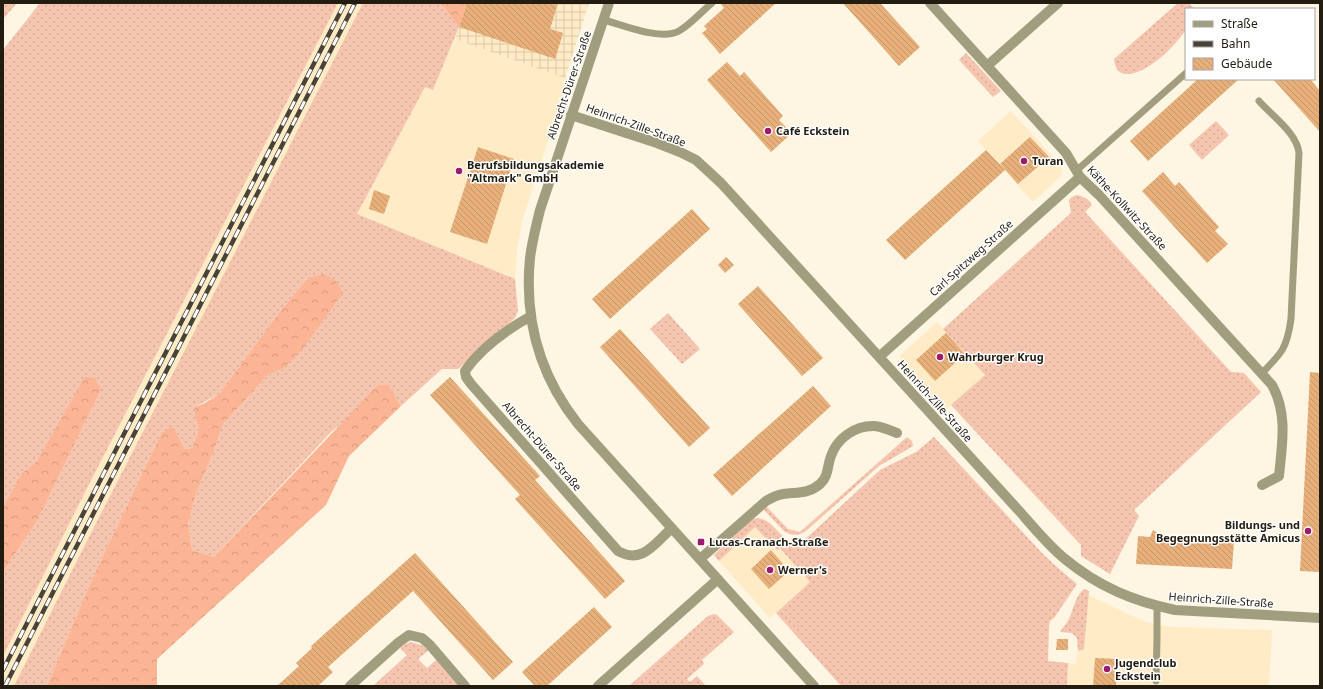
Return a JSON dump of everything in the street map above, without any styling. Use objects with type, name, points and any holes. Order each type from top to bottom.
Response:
[{"type":"street","name":"Albrecht-Dürer-Straße","points":[[609,3],[540,210],[534,236],[530,257],[529,278],[531,316],[537,346],[554,387],[565,407],[578,424],[814,686]]},
{"type":"street","name":"Käthe-Kollwitz-Straße","points":[[930,3],[1066,152],[1078,174],[1099,195],[1272,385],[1279,397],[1282,408],[1279,476],[1262,485]]},
{"type":"street","points":[[987,66],[1058,3]]},
{"type":"street","name":"Heinrich-Zille-Straße","points":[[572,115],[657,143],[696,160],[704,167],[721,183],[1021,513],[1065,559],[1088,576],[1120,594],[1175,610],[1320,618]]},
{"type":"street","name":"Carl-Spitzweg-Straße","points":[[879,357],[1078,174]]},
{"type":"street","name":"Albrecht-Dürer-Straße","points":[[531,316],[505,332],[470,363],[465,371],[466,377],[618,551],[626,556],[634,557],[642,555],[672,528]]},
{"type":"street","points":[[700,559],[766,501],[774,496],[782,494],[807,491],[821,483],[827,474],[830,456],[842,438],[850,432],[864,427],[875,426],[897,433]]},
{"type":"street","points":[[598,686],[718,579]]},
{"type":"street","points":[[350,686],[399,642],[409,635],[422,638],[426,641],[465,686]]},
{"type":"lane","points":[[604,20],[651,33],[665,35],[677,32],[690,23],[712,3]]},
{"type":"lane","points":[[1078,174],[1185,73]]},
{"type":"lane","points":[[1259,101],[1294,138],[1298,145],[1299,153],[1291,319],[1289,333],[1286,345],[1262,373]]},
{"type":"lane","points":[[1156,681],[1157,606]]},
{"type":"shaded area","points":[[3,3],[17,3],[3,19]]},
{"type":"shaded area","points":[[40,3],[338,3],[87,488],[3,656],[3,572],[37,521],[101,390],[37,461],[21,474],[3,507],[3,50]]},
{"type":"shaded area","points":[[334,3],[371,3],[21,686],[3,686],[3,644]]},
{"type":"shaded area","points":[[363,3],[441,3],[459,27],[433,90],[425,87],[357,214],[515,279],[518,311],[515,318],[458,369],[442,369],[401,406],[389,385],[331,432],[214,557],[192,550],[188,524],[196,494],[214,451],[223,424],[269,374],[283,369],[307,279],[281,310],[219,394],[195,407],[195,418],[199,429],[192,448],[185,449],[176,432],[161,434],[92,579],[47,686],[14,686],[89,537]]},
{"type":"shaded area","points":[[467,3],[589,3],[565,78],[455,39]]},
{"type":"shaded area","points":[[1178,3],[1188,3],[1194,8],[1185,8],[1185,31],[1172,47],[1154,63],[1137,72],[1129,74],[1122,73],[1117,68],[1114,59]]},
{"type":"shaded area","name":"Berufsbildungsakademie \"Altmark\" GmbH","points":[[455,39],[568,79],[522,221],[517,250],[515,279],[357,214],[425,87],[433,90]]},
{"type":"shaded area","points":[[966,53],[1001,91],[993,97],[959,60]]},
{"type":"shaded area","points":[[1011,111],[1061,166],[1061,176],[1033,202],[978,141]]},
{"type":"shaded area","points":[[1216,121],[1229,135],[1202,160],[1189,145]]},
{"type":"shaded area","points":[[1077,195],[1084,197],[1092,205],[1085,212],[1231,372],[1244,373],[1261,392],[1134,510],[1139,516],[1110,574],[1081,556],[1081,545],[951,405],[985,375],[943,329],[1071,213],[1069,200]]},
{"type":"shaded area","points":[[668,313],[700,349],[682,364],[650,329]]},
{"type":"shaded area","points":[[937,322],[985,375],[945,411],[900,361],[901,355]]},
{"type":"shaded area","points":[[907,437],[912,441],[913,446],[879,466],[803,533],[795,535],[784,531],[763,509],[766,506],[788,529],[800,532]]},
{"type":"shaded area","points":[[934,437],[1042,553],[1077,584],[1054,618],[1050,621],[1049,627],[1048,661],[1068,663],[1067,686],[841,686],[776,613],[810,582],[780,548],[777,550],[755,527],[719,561],[714,555],[751,519],[758,518],[765,520],[785,538],[797,545],[811,534],[880,470],[916,452]]},
{"type":"shaded area","points":[[755,527],[776,550],[780,547],[810,582],[770,618],[719,561]]},
{"type":"shaded area","points":[[1084,589],[1089,591],[1084,649],[1078,651],[1077,638],[1072,633],[1060,632],[1068,621],[1078,596]]},
{"type":"shaded area","points":[[1088,595],[1149,623],[1171,627],[1272,630],[1269,686],[1067,686],[1068,663],[1076,664],[1078,651],[1084,648]]},
{"type":"shaded area","points":[[714,614],[717,615],[734,632],[702,660],[704,664],[687,679],[690,682],[697,676],[706,686],[629,686],[708,616]]},
{"type":"shaded area","points":[[411,642],[421,645],[429,650],[418,659],[427,668],[436,660],[459,686],[373,686],[407,655],[400,648]]},
{"type":"green space","points":[[441,3],[467,3],[459,27],[445,9]]},
{"type":"green space","points":[[324,274],[335,280],[343,293],[301,351],[283,369],[269,374],[223,424],[214,451],[196,494],[188,524],[192,550],[214,557],[378,385],[389,385],[401,406],[349,456],[326,505],[157,659],[157,686],[47,686],[92,579],[161,434],[171,427],[176,432],[185,449],[192,448],[199,429],[195,418],[195,407],[205,403],[219,394],[281,310],[307,279]]},
{"type":"green space","points":[[85,377],[95,378],[101,390],[37,521],[3,572],[3,507],[21,474],[37,461]]},
{"type":"building","points":[[467,3],[558,3],[550,29],[563,33],[555,59],[459,27]]},
{"type":"building","points":[[720,3],[776,3],[720,54],[702,33],[707,29],[704,26],[724,8]]},
{"type":"building","points":[[843,3],[880,3],[920,47],[899,66]]},
{"type":"building","points":[[727,62],[740,76],[744,72],[783,116],[779,120],[792,133],[771,152],[707,80]]},
{"type":"building","points":[[1197,80],[1238,80],[1148,161],[1130,141]]},
{"type":"building","points":[[1274,80],[1311,80],[1320,91],[1320,132]]},
{"type":"building","name":"Turan","points":[[1030,137],[1049,157],[1018,184],[1000,164]]},
{"type":"building","points":[[478,147],[514,159],[487,244],[450,232]]},
{"type":"building","points":[[986,150],[1005,170],[905,260],[886,240]]},
{"type":"building","points":[[1163,172],[1175,186],[1179,182],[1219,227],[1215,231],[1228,244],[1207,263],[1142,191]]},
{"type":"building","points":[[374,190],[390,196],[384,214],[369,209]]},
{"type":"building","points":[[692,209],[710,229],[610,319],[592,299]]},
{"type":"building","points":[[726,257],[734,265],[725,273],[718,265]]},
{"type":"building","points":[[758,286],[823,358],[802,376],[738,304]]},
{"type":"building","points":[[620,329],[710,428],[689,447],[600,347]]},
{"type":"building","name":"Wahrburger Krug","points":[[946,333],[965,354],[935,381],[916,360]]},
{"type":"building","points":[[1310,372],[1320,373],[1320,572],[1300,571]]},
{"type":"building","points":[[450,377],[540,476],[535,480],[625,581],[605,599],[515,499],[520,495],[430,395]]},
{"type":"building","points":[[813,386],[831,406],[732,496],[713,475]]},
{"type":"building","points":[[1153,530],[1166,538],[1234,541],[1232,569],[1136,564],[1138,536],[1150,537]]},
{"type":"building","name":"Werner's","points":[[771,550],[789,571],[769,589],[751,569]]},
{"type":"building","points":[[415,553],[513,662],[493,680],[413,591],[328,667],[333,672],[318,686],[277,686],[299,666],[296,663],[312,648],[311,646]]},
{"type":"building","points":[[594,607],[612,627],[547,686],[535,686],[522,672]]},
{"type":"building","points":[[1057,639],[1068,639],[1068,650],[1056,650]]},
{"type":"building","points":[[1095,658],[1117,659],[1116,686],[1093,686]]},
{"type":"railway","points":[[3,670],[345,3]]},
{"type":"railway","points":[[5,686],[355,3]]},
{"type":"place","name":"Café Eckstein","points":[[768,131]]},
{"type":"place","name":"Turan","points":[[1024,161]]},
{"type":"place","name":"Berufsbildungsakademie \"Altmark\" GmbH","points":[[459,171]]},
{"type":"place","name":"Wahrburger Krug","points":[[940,357]]},
{"type":"place","name":"Bildungs- und Begegnungsstätte Amicus","points":[[1308,531]]},
{"type":"place","name":"Lucas-Cranach-Straße","points":[[701,542]]},
{"type":"place","name":"Werner's","points":[[770,570]]},
{"type":"place","name":"Jugendclub Eckstein","points":[[1107,669]]}]
